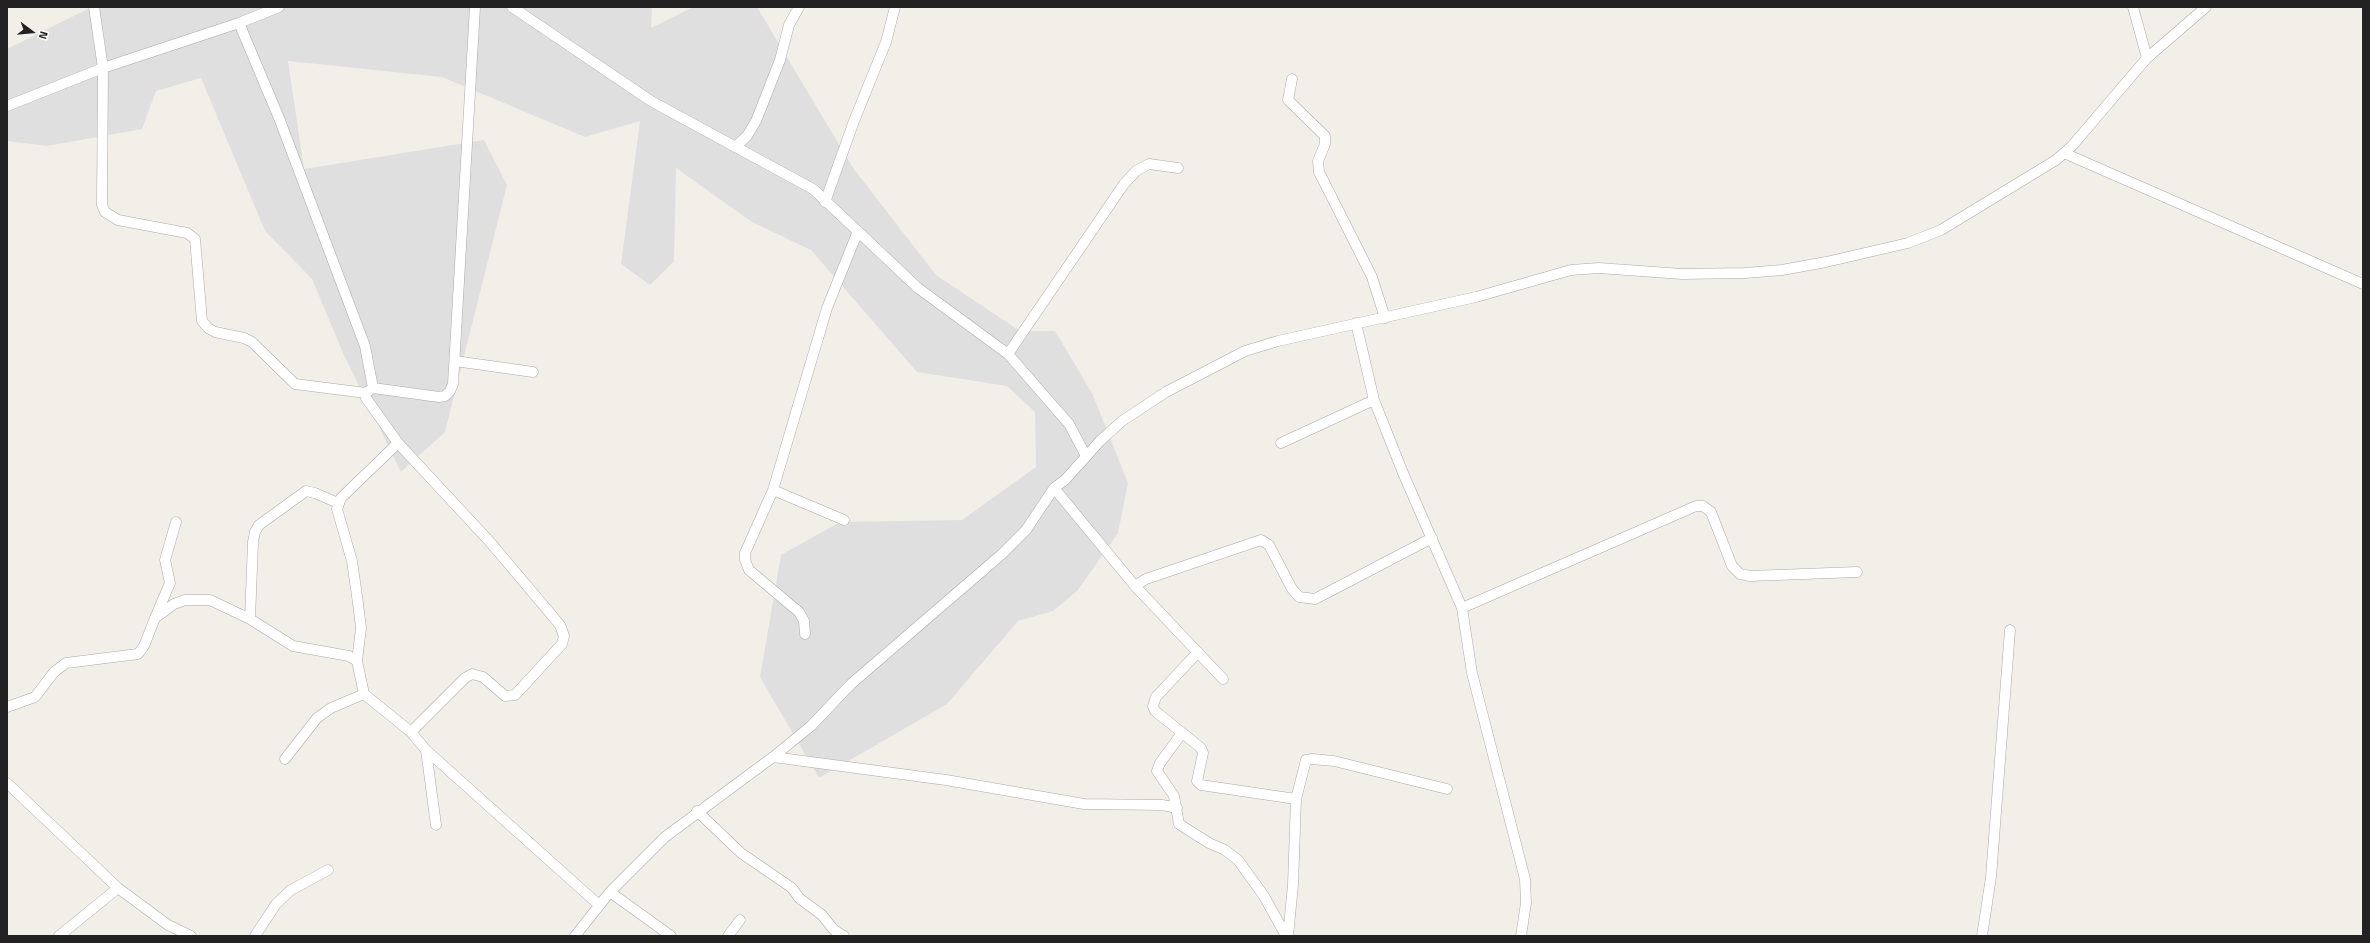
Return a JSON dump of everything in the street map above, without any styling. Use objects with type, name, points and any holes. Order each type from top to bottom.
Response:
[{"type":"street","points":[[94,7],[103,68],[102,205],[105,212],[118,220],[187,233],[195,239],[202,321],[208,328],[215,332],[244,338],[252,342],[296,384],[431,397],[445,396],[450,391],[453,384],[475,7]]},
{"type":"street","points":[[7,106],[103,68],[239,23],[279,7]]},
{"type":"street","points":[[512,7],[652,101],[813,189],[825,202],[937,304],[1008,354],[1069,424],[1086,456]]},
{"type":"street","points":[[736,146],[747,136],[756,121],[780,60],[790,25],[799,7]]},
{"type":"street","points":[[825,202],[854,121],[886,42],[895,7]]},
{"type":"street","points":[[2133,7],[2147,58]]},
{"type":"street","points":[[575,936],[610,892],[665,837],[697,811],[773,757],[811,726],[851,684],[1002,554],[1026,530],[1054,488],[1065,480],[1086,456],[1122,421],[1142,406],[1245,351],[1278,341],[1476,297],[1571,270],[1599,268],[1682,274],[1746,274],[1782,270],[1866,254],[1908,242],[1941,230],[2036,174],[2064,153],[2072,146],[2147,58],[2206,7]]},
{"type":"street","points":[[239,23],[279,118],[365,346],[370,391],[367,402],[398,443],[490,542],[560,625],[564,636],[562,644],[514,695],[505,696],[482,677],[472,674],[466,678],[411,732]]},
{"type":"street","points":[[1292,79],[1288,100],[1325,136],[1326,140],[1318,166],[1319,172],[1372,277],[1385,318]]},
{"type":"street","points":[[2064,153],[2363,284]]},
{"type":"street","points":[[1008,354],[1124,184],[1136,172],[1149,164],[1178,168]]},
{"type":"street","points":[[804,634],[804,621],[799,612],[749,570],[745,560],[746,553],[773,490],[827,308],[858,231]]},
{"type":"street","points":[[1356,323],[1374,400],[1403,473],[1462,608],[1472,673],[1518,846],[1524,879],[1526,903],[1522,936]]},
{"type":"street","points":[[454,360],[532,372]]},
{"type":"street","points":[[1280,443],[1374,400]]},
{"type":"street","points":[[398,443],[338,503],[337,513],[352,561],[358,603],[361,628],[358,661],[364,694],[411,732],[426,750],[599,905]]},
{"type":"street","points":[[1054,488],[1135,586],[1223,679]]},
{"type":"street","points":[[773,490],[844,520]]},
{"type":"street","points":[[250,619],[253,542],[259,525],[306,491],[315,493],[338,503]]},
{"type":"street","points":[[1462,608],[1696,506],[1703,506],[1711,512],[1732,566],[1740,574],[1750,576],[1857,572]]},
{"type":"street","points":[[7,707],[35,696],[54,672],[66,663],[138,654],[144,646],[170,583],[165,560],[176,522]]},
{"type":"street","points":[[1135,586],[1146,580],[1261,540],[1269,545],[1292,589],[1299,597],[1315,599],[1432,538]]},
{"type":"street","points":[[155,618],[174,604],[185,600],[199,599],[225,606],[250,619],[293,646],[348,656],[358,661]]},
{"type":"street","points":[[1982,936],[1991,877],[2010,630]]},
{"type":"street","points":[[1198,652],[1153,701],[1155,711],[1198,743],[1203,753],[1197,775],[1197,781],[1201,785],[1296,799]]},
{"type":"street","points":[[285,759],[304,732],[317,718],[331,708],[364,694]]},
{"type":"street","points":[[1182,732],[1160,763],[1157,771],[1174,796],[1177,808],[1177,820],[1182,828],[1225,850],[1238,860],[1264,896],[1287,936]]},
{"type":"street","points":[[426,750],[436,824]]},
{"type":"street","points":[[773,757],[946,780],[1084,804],[1162,805],[1177,808]]},
{"type":"street","points":[[1287,936],[1293,885],[1296,799],[1303,766],[1306,760],[1312,759],[1334,761],[1447,789]]},
{"type":"street","points":[[7,783],[118,888],[168,924],[191,936]]},
{"type":"street","points":[[697,811],[741,853],[792,888],[799,898],[822,915],[834,930],[844,936]]},
{"type":"street","points":[[255,936],[281,899],[291,890],[328,870]]},
{"type":"street","points":[[59,936],[118,888]]},
{"type":"street","points":[[610,892],[671,936]]},
{"type":"street","points":[[728,936],[740,920]]},
{"type":"shaded area","points":[[92,7],[652,7],[651,28],[693,7],[757,7],[853,168],[936,275],[1020,331],[1055,331],[1093,395],[1128,483],[1118,533],[1077,591],[1053,611],[1018,621],[947,704],[819,778],[760,677],[781,555],[840,522],[962,520],[1036,467],[1035,412],[1007,386],[917,372],[811,250],[752,222],[676,168],[674,261],[650,285],[621,264],[640,121],[585,137],[442,77],[288,61],[304,169],[484,140],[507,185],[445,432],[401,472],[343,353],[312,279],[265,231],[201,78],[156,91],[142,129],[47,146],[7,141],[7,49]]}]
